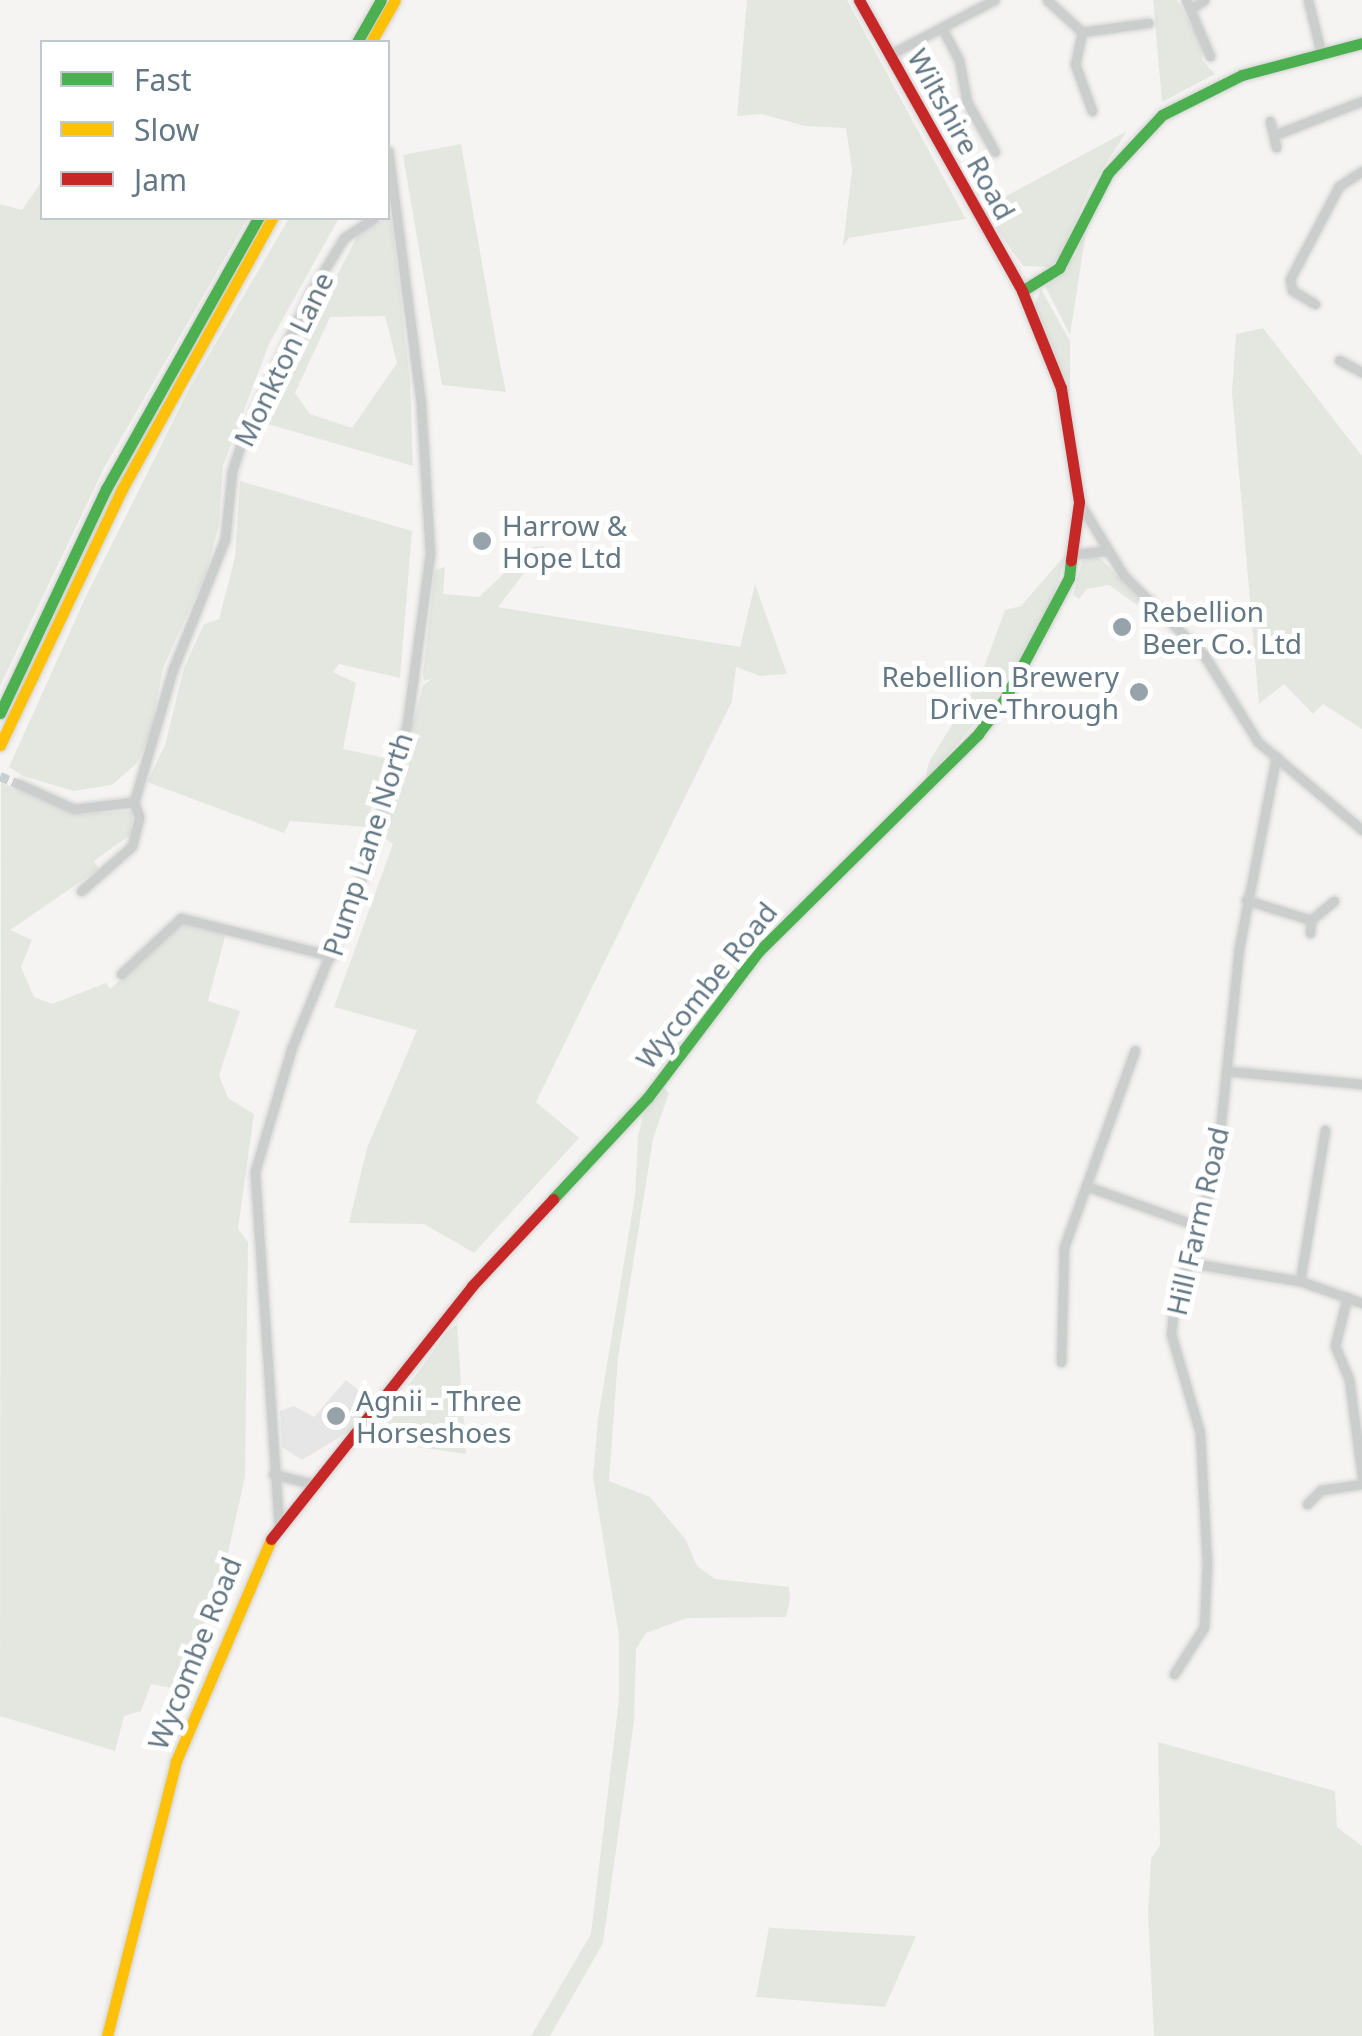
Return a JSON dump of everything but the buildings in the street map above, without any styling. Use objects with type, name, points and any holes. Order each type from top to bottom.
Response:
[{"type":"main road","points":[[358,40],[381,0]]},
{"type":"main road","points":[[372,40],[395,0]]},
{"type":"main road","name":"Wiltshire Road","points":[[858,0],[1022,292]]},
{"type":"main road","points":[[1022,292],[1059,268],[1108,173],[1162,115],[1220,83],[1362,43]]},
{"type":"main road","points":[[0,713],[106,488],[257,220]]},
{"type":"main road","points":[[0,744],[122,489],[271,220]]},
{"type":"main road","name":"Wycombe Road","points":[[107,2036],[176,1761],[240,1598],[279,1527],[472,1286],[648,1097],[759,951],[907,812],[978,734],[1062,596],[1075,554],[1080,502],[1061,388],[1022,292]]},
{"type":"street","points":[[889,55],[994,0]]},
{"type":"street","points":[[1046,0],[1082,32],[1148,23]]},
{"type":"street","points":[[1204,0],[1188,4],[1210,56]]},
{"type":"street","points":[[1308,0],[1321,53]]},
{"type":"street","points":[[942,30],[959,60],[967,102],[994,152]]},
{"type":"street","points":[[1082,32],[1075,64],[1092,111]]},
{"type":"street","points":[[1276,134],[1362,102]]},
{"type":"street","points":[[1270,121],[1276,147]]},
{"type":"street","points":[[1315,304],[1292,290],[1290,278],[1314,224],[1340,186],[1362,171]]},
{"type":"street","name":"Pump Lane North","points":[[279,1527],[255,1172],[292,1048],[368,861],[417,688],[430,552],[390,180]]},
{"type":"street","name":"Monkton Lane","points":[[81,891],[132,846],[139,817],[134,802],[173,669],[226,539],[232,471],[246,429],[318,279],[344,238],[371,220]]},
{"type":"street","points":[[1298,307],[1304,297]]},
{"type":"street","points":[[1340,360],[1362,372]]},
{"type":"street","points":[[1080,502],[1106,551],[1204,655],[1233,710],[1276,757],[1362,830]]},
{"type":"street","points":[[1075,554],[1106,551]]},
{"type":"street","name":"Hill Farm Road","points":[[1174,1674],[1204,1627],[1208,1564],[1200,1432],[1171,1334],[1218,1160],[1246,900],[1276,757]]},
{"type":"street","points":[[19,784],[74,809],[134,802]]},
{"type":"street","points":[[1246,900],[1311,920]]},
{"type":"street","points":[[1310,933],[1311,920],[1334,901]]},
{"type":"street","points":[[121,974],[180,918],[331,956]]},
{"type":"street","points":[[1063,1356],[1064,1247],[1111,1131],[1136,1056]]},
{"type":"street","points":[[1227,1071],[1362,1084]]},
{"type":"street","points":[[1300,1281],[1326,1148],[1325,1130]]},
{"type":"street","points":[[1089,1188],[1201,1227]]},
{"type":"street","points":[[1190,1263],[1300,1281],[1362,1302]]},
{"type":"street","points":[[1307,1504],[1322,1490],[1362,1481],[1349,1379],[1334,1346],[1347,1297]]},
{"type":"street","points":[[274,1474],[312,1484]]},
{"type":"shaded area","points":[[747,0],[847,0],[966,219],[849,238],[843,246],[852,170],[846,128],[805,126],[762,114],[737,116]]},
{"type":"shaded area","points":[[1153,0],[1177,0],[1203,47],[1202,60],[1215,74],[1162,102]]},
{"type":"shaded area","points":[[1127,131],[1090,188],[1060,257],[1049,267],[1023,266],[982,209]]},
{"type":"shaded area","points":[[461,144],[506,392],[442,385],[403,155]]},
{"type":"shaded area","points":[[40,184],[40,220],[247,220],[104,468],[0,686],[0,204],[22,210]]},
{"type":"shaded area","points":[[1094,205],[1070,335],[1045,286],[1075,256]]},
{"type":"shaded area","points":[[391,216],[410,381],[413,466],[261,422],[361,229],[390,220]],"holes":[[[385,316],[397,363],[352,428],[310,414],[295,393],[330,317]]]},
{"type":"shaded area","points":[[288,220],[338,220],[269,344],[223,466],[219,525],[206,573],[163,668],[151,732],[137,763],[112,785],[74,791],[23,776],[9,767],[86,596],[189,389]]},
{"type":"shaded area","points":[[1041,289],[1070,341],[1070,407],[1033,309]]},
{"type":"shaded area","points":[[1263,328],[1362,456],[1362,729],[1323,704],[1313,714],[1284,684],[1259,704],[1232,392],[1236,334]]},
{"type":"shaded area","points":[[240,481],[412,531],[400,678],[339,664],[333,672],[356,683],[343,749],[385,758],[366,827],[290,821],[284,833],[147,782],[165,745],[184,668],[204,624],[219,619],[235,557]]},
{"type":"shaded area","points":[[545,546],[498,607],[740,647],[755,584],[787,674],[760,676],[736,667],[732,701],[536,1102],[579,1138],[474,1253],[424,1224],[349,1223],[367,1148],[417,1030],[334,1007],[393,844],[382,836],[405,740],[422,737],[411,731],[423,685],[433,678],[424,681],[423,674],[435,570],[445,567],[443,594],[479,597],[532,547]]},
{"type":"shaded area","points":[[1067,553],[1051,605],[992,704],[925,781],[929,762],[979,681],[1005,610],[1021,606]]},
{"type":"shaded area","points":[[1098,556],[1140,600],[1137,605],[1109,585],[1087,589],[1079,599],[1073,595],[1083,558]]},
{"type":"shaded area","points":[[1,782],[76,814],[133,811],[130,835],[94,861],[99,869],[10,930],[32,940],[21,967],[34,997],[52,1004],[106,983],[110,989],[183,922],[227,929],[208,1001],[240,1011],[219,1075],[228,1098],[254,1114],[238,1229],[248,1242],[245,1477],[227,1557],[181,1690],[151,1684],[141,1711],[124,1716],[115,1751],[0,1716]]},
{"type":"shaded area","points":[[662,1086],[669,1093],[653,1139],[618,1358],[609,1481],[650,1497],[686,1540],[697,1566],[715,1579],[789,1587],[790,1600],[786,1617],[687,1618],[646,1633],[636,1649],[634,1721],[603,1943],[550,2036],[531,2036],[591,1934],[619,1699],[619,1636],[593,1477],[598,1419],[635,1196],[638,1136],[645,1108]]},
{"type":"shaded area","points":[[457,1324],[466,1454],[369,1440],[447,1332]]},
{"type":"shaded area","points":[[346,1380],[374,1403],[350,1431],[302,1460],[282,1447],[280,1411],[294,1406],[314,1417]]},
{"type":"shaded area","points":[[1158,1742],[1335,1791],[1337,1827],[1362,1846],[1362,2036],[1154,2036],[1148,1914],[1151,1859],[1160,1845]]},
{"type":"shaded area","points":[[769,1927],[916,1936],[885,2007],[756,1997]]},
{"type":"tunnel","points":[[0,776],[19,784]]},
{"type":"traffic: fast","points":[[358,40],[381,0]]},
{"type":"traffic: fast","points":[[1022,291],[1059,268],[1108,173],[1162,115],[1242,75],[1362,43]]},
{"type":"traffic: fast","points":[[0,713],[106,489],[257,220]]},
{"type":"traffic: fast","points":[[553,1199],[648,1097],[759,951],[978,734],[1004,700],[1069,578],[1071,560]]},
{"type":"traffic: slow","points":[[372,40],[395,0]]},
{"type":"traffic: slow","points":[[0,745],[122,489],[271,220]]},
{"type":"traffic: slow","points":[[107,2036],[176,1761],[271,1539]]},
{"type":"traffic: jam","points":[[859,0],[1022,291],[1061,388],[1079,502],[1071,560]]},
{"type":"traffic: jam","points":[[271,1539],[472,1286],[553,1199]]},
{"type":"place","name":"Harrow & Hope Ltd","points":[[482,541]]},
{"type":"place","name":"Rebellion Beer Co. Ltd","points":[[1122,627]]},
{"type":"place","name":"Rebellion Brewery Drive-Through","points":[[1139,692]]},
{"type":"place","name":"Agnii - Three Horseshoes","points":[[336,1416]]}]
